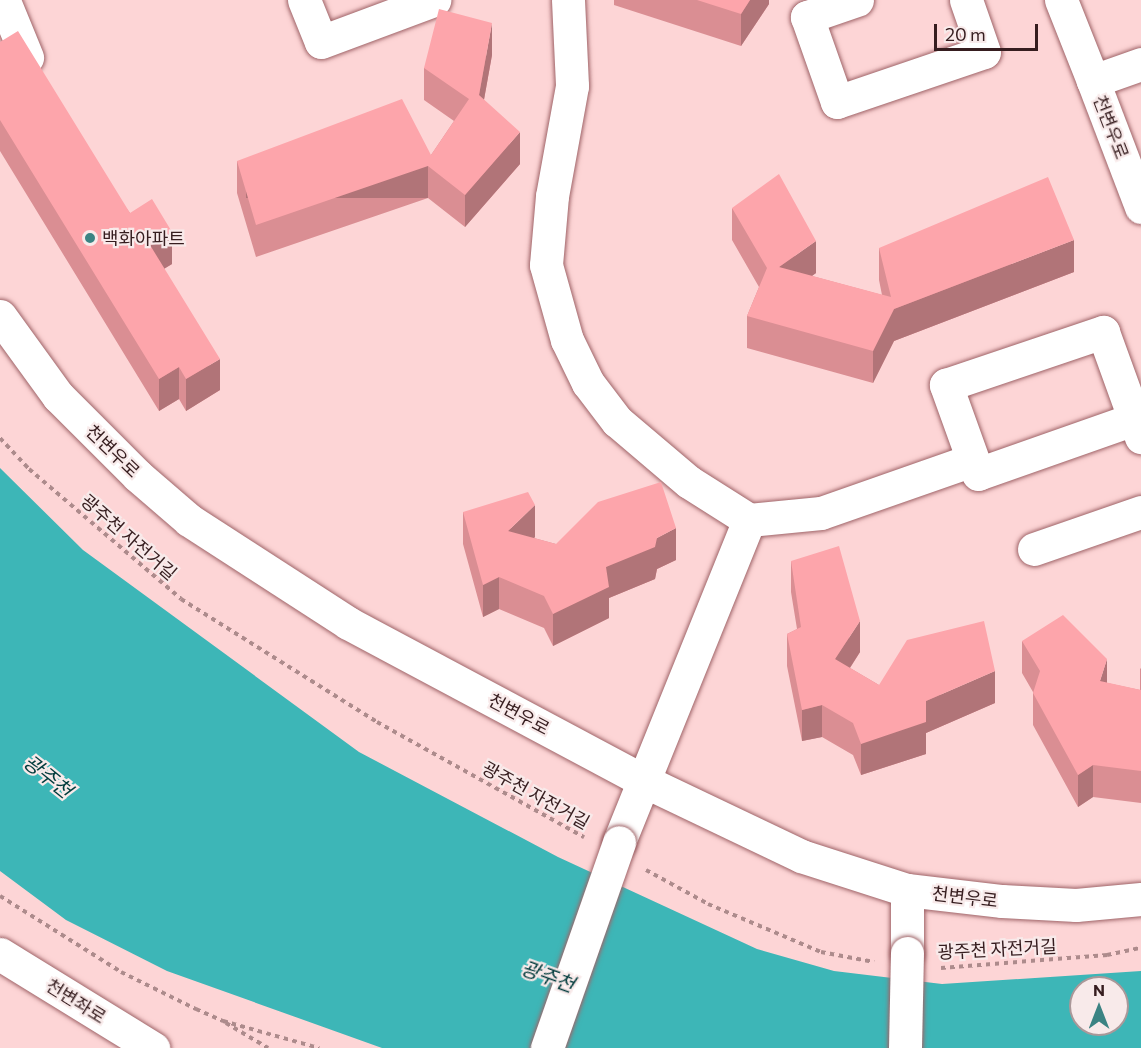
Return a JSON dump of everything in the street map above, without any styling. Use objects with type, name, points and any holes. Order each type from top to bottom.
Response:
[{"type":"main road","points":[[303,0],[321,42],[434,0]]},
{"type":"main road","points":[[568,0],[572,86],[552,196],[546,265],[564,331],[588,383],[617,421],[689,482],[749,520],[821,513],[972,460]]},
{"type":"main road","points":[[857,0],[807,17],[837,102],[984,52],[966,0]]},
{"type":"main road","name":"천변우로","points":[[1061,0],[1141,207]]},
{"type":"main road","points":[[0,3],[4,1],[27,57]]},
{"type":"main road","points":[[1093,81],[1141,64]]},
{"type":"main road","name":"천변우로","points":[[0,316],[58,396],[138,476],[189,520],[348,623],[644,781],[801,856],[907,890],[1002,901],[1076,905],[1141,899]]},
{"type":"main road","points":[[1103,332],[1138,428],[978,474],[972,460],[946,385],[1103,332]]},
{"type":"main road","points":[[1034,549],[1141,512]]},
{"type":"main road","points":[[547,1048],[616,849],[749,520]]},
{"type":"main road","points":[[905,1048],[895,958],[907,890]]},
{"type":"main road","name":"천변좌로","points":[[0,954],[153,1048]]},
{"type":"path","name":"광주천 자전거길","points":[[0,438],[29,469],[181,599],[377,722],[616,849],[708,904],[821,952],[895,958]]},
{"type":"path","points":[[0,896],[121,972],[223,1021],[267,1048]]},
{"type":"path","name":"광주천 자전거길","points":[[938,968],[960,969],[1141,948]]},
{"type":"path","points":[[223,1021],[319,1048]]},
{"type":"water","name":"광주천","points":[[0,468],[83,550],[359,752],[558,857],[757,949],[834,971],[942,984],[1141,971],[1141,1048],[382,1048],[167,971],[66,920],[0,871]]},
{"type":"building","points":[[697,0],[750,0],[741,14]]},
{"type":"building","points":[[439,9],[492,23],[479,95],[520,132],[465,195],[428,166],[256,225],[237,161],[402,99],[431,155],[469,99],[424,68]]},
{"type":"building","name":"백화아파트","points":[[18,31],[130,213],[152,199],[172,232],[150,245],[220,359],[186,379],[179,367],[159,379],[0,120],[0,42]]},
{"type":"building","points":[[779,174],[816,241],[779,267],[891,297],[879,248],[1048,177],[1074,240],[894,309],[873,351],[747,316],[767,268],[732,208]]},
{"type":"building","points":[[661,482],[676,528],[657,538],[655,547],[606,567],[609,587],[553,614],[544,596],[499,577],[483,585],[463,512],[528,492],[535,505],[508,531],[556,544],[598,502]]},
{"type":"building","points":[[839,546],[860,621],[835,659],[879,685],[907,640],[984,621],[995,671],[926,701],[926,722],[861,744],[853,723],[822,705],[802,710],[787,634],[801,627],[791,561]]},
{"type":"building","points":[[1063,615],[1107,659],[1100,681],[1141,690],[1141,771],[1093,765],[1078,775],[1033,693],[1040,671],[1022,641]]},
{"type":"place","name":"백화아파트","points":[[90,238]]}]
